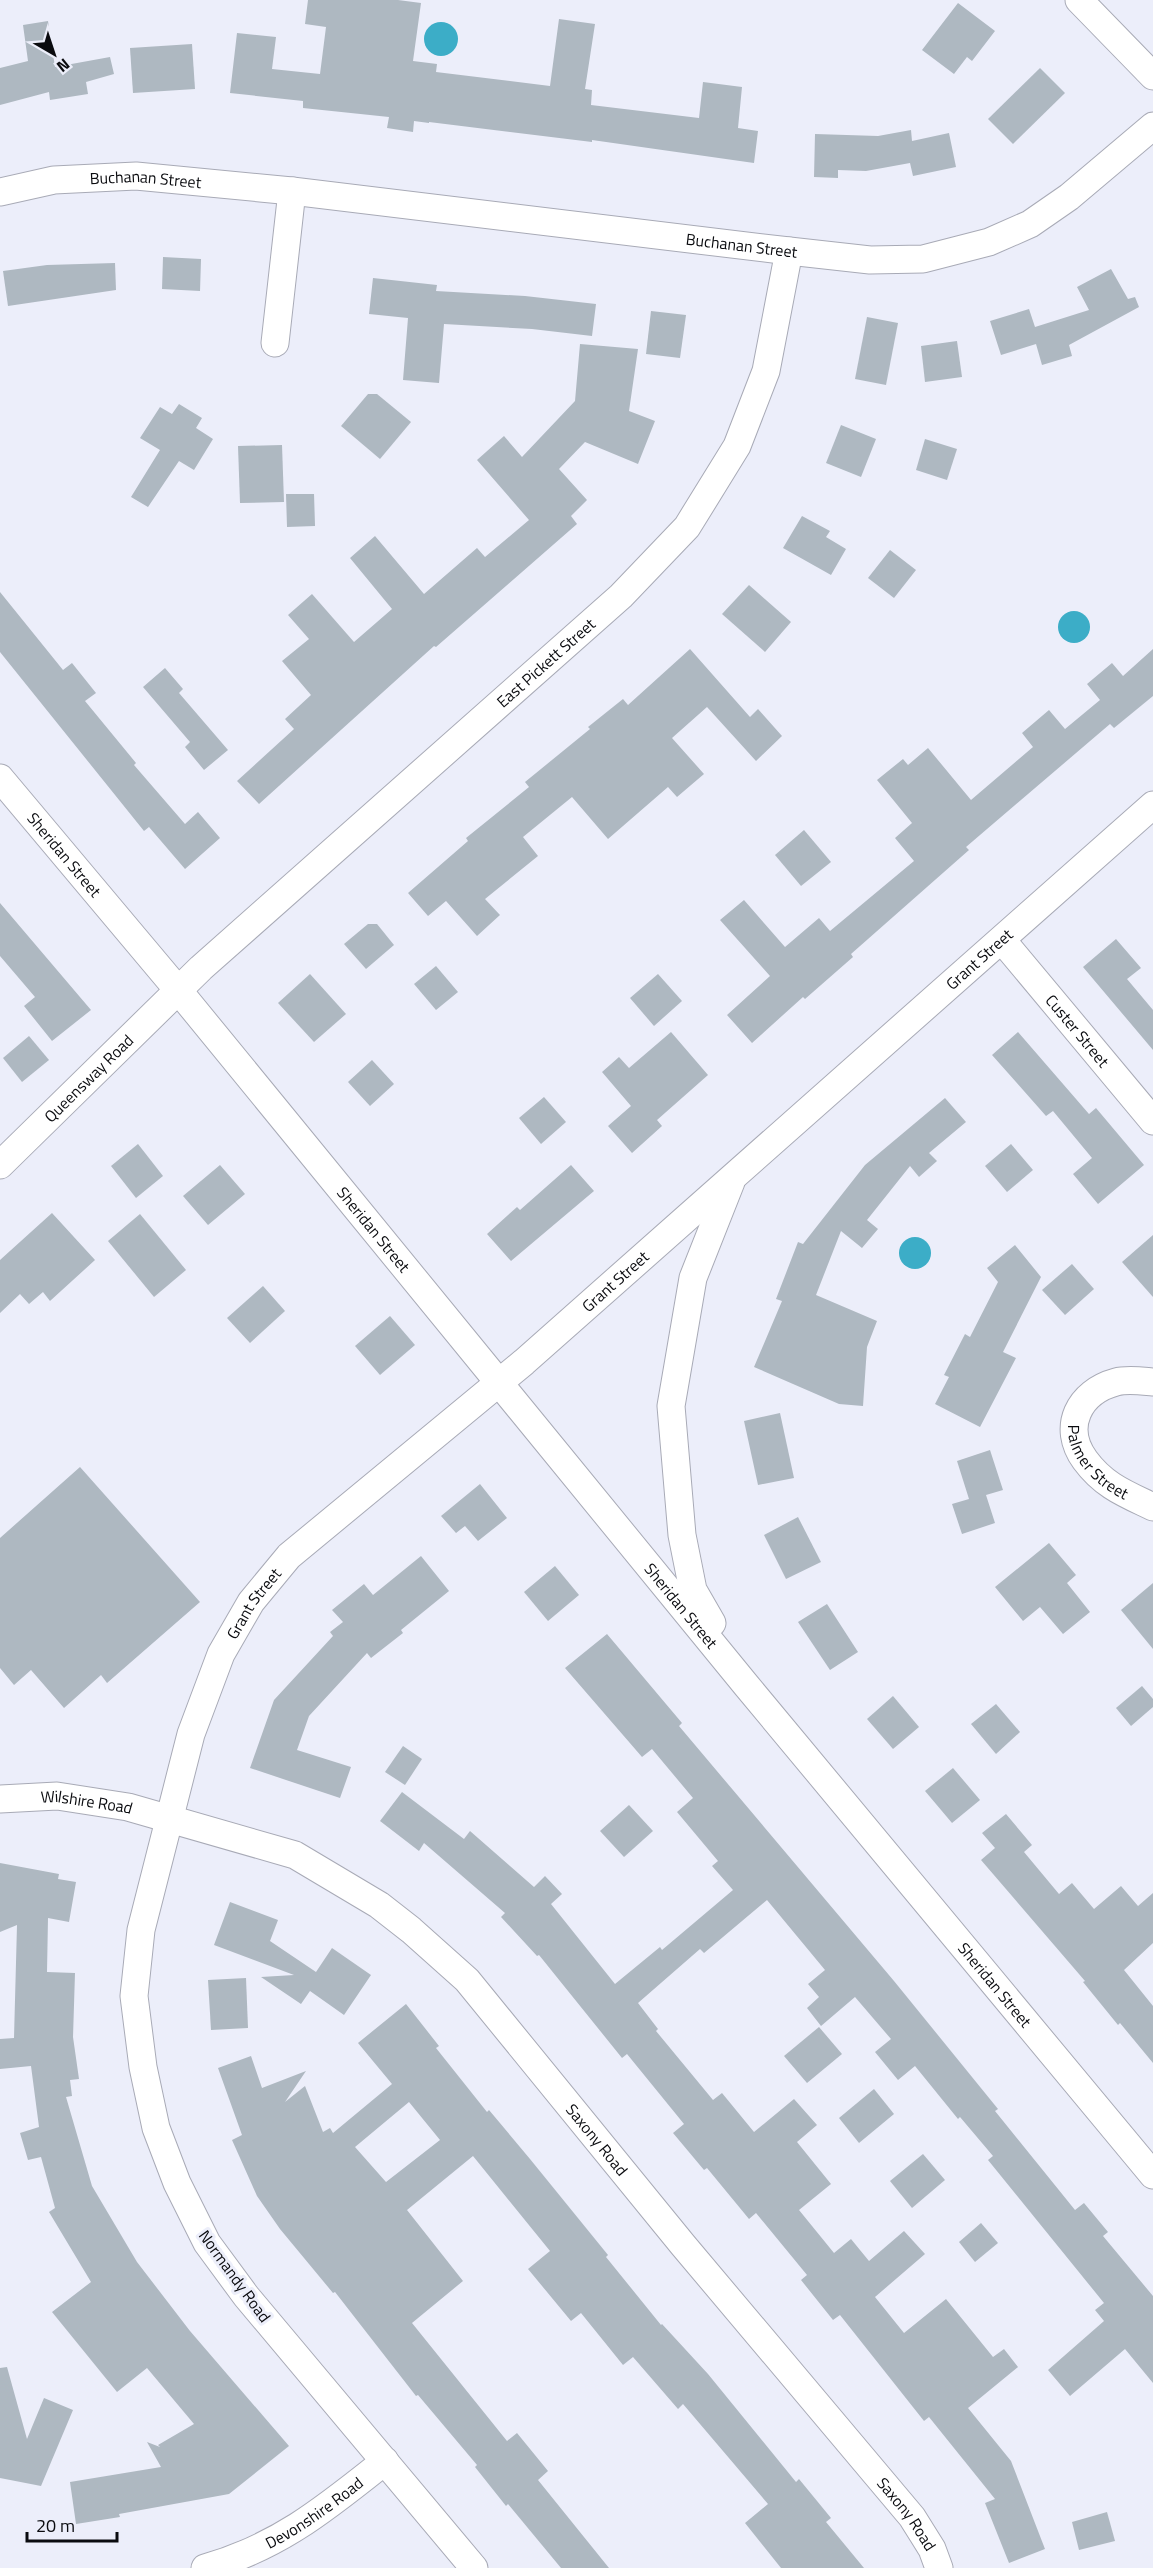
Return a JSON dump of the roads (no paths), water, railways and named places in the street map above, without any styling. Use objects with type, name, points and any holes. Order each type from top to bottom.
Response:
[{"type":"street","points":[[1079,0],[1153,76]]},
{"type":"street","name":"Buchanan Street","points":[[0,192],[54,180],[136,176],[292,191],[870,260],[923,259],[989,242],[1030,224],[1069,197],[1153,126]]},
{"type":"street","points":[[275,343],[292,191]]},
{"type":"street","name":"East Pickett Street","points":[[178,990],[621,596],[687,527],[737,446],[766,370],[789,251]]},
{"type":"street","name":"Sheridan Street","points":[[0,778],[178,990],[746,1685],[1153,2175]]},
{"type":"street","name":"Grant Street","points":[[170,1818],[191,1734],[222,1654],[240,1620],[266,1582],[289,1556],[500,1383],[1153,805]]},
{"type":"street","name":"Custer Street","points":[[1002,940],[1153,1121]]},
{"type":"street","name":"Queensway Road","points":[[0,1165],[178,990]]},
{"type":"street","name":"Sheridan Street","points":[[733,1176],[693,1278],[671,1406],[682,1535],[693,1590],[746,1685]]},
{"type":"street","name":"Palmer Street","points":[[1153,1382],[1119,1381],[1100,1388],[1086,1400],[1073,1420],[1075,1438],[1084,1459],[1106,1482],[1129,1497],[1153,1507]]},
{"type":"street","name":"Wilshire Road","points":[[0,1799],[57,1796],[128,1807],[170,1818]]},
{"type":"street","name":"Normandy Road","points":[[170,1818],[141,1930],[134,1996],[143,2067],[156,2128],[177,2183],[207,2243],[246,2296],[474,2568]]},
{"type":"street","name":"Saxony Road","points":[[170,1818],[295,1855],[379,1905],[467,1980],[912,2517],[932,2548],[939,2568]]},
{"type":"street","name":"Devonshire Road","points":[[205,2568],[237,2559],[293,2531],[320,2514],[385,2461]]},
{"type":"water","points":[[441,22],[453,27],[458,39],[453,51],[441,56],[429,51],[424,39],[429,27]]},
{"type":"water","points":[[1074,611],[1085,616],[1090,627],[1085,638],[1074,643],[1063,638],[1058,627],[1063,616]]},
{"type":"water","points":[[915,1237],[927,1241],[931,1253],[927,1265],[915,1269],[903,1265],[899,1253],[903,1241]]}]
